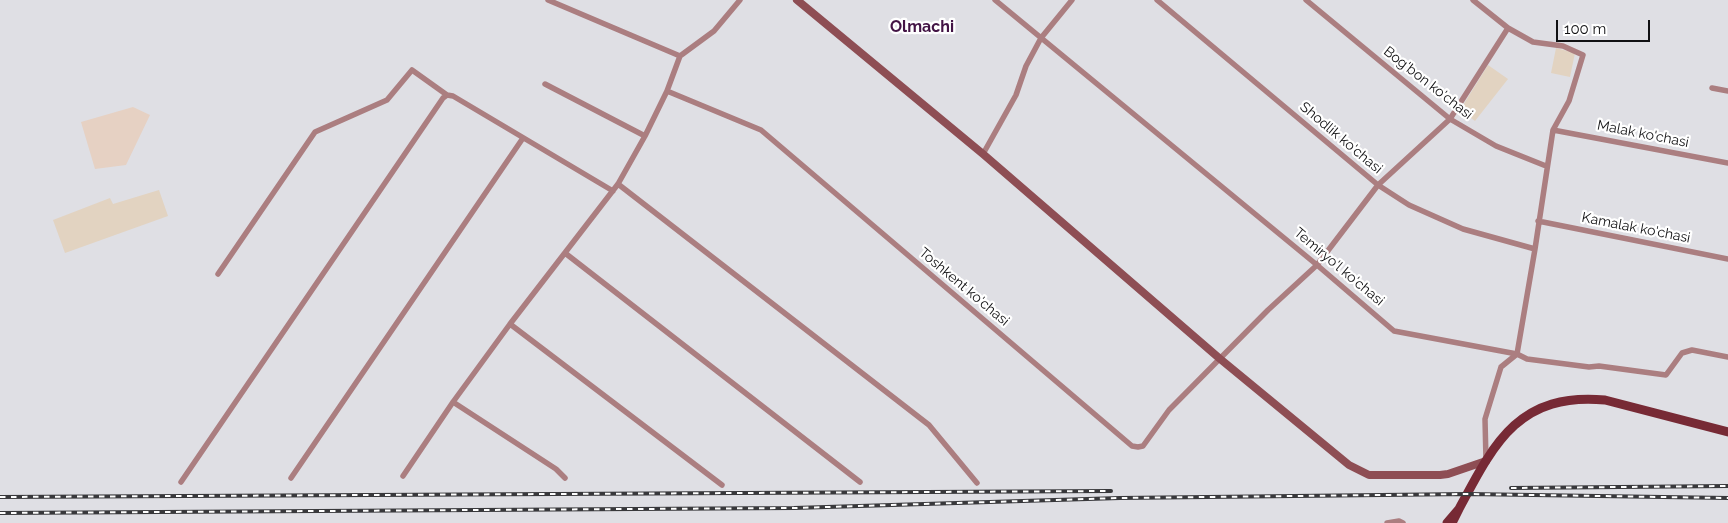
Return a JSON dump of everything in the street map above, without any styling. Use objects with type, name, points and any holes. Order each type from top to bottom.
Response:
[{"type":"main road","points":[[1452,523],[1498,442],[1516,423],[1538,410],[1557,403],[1594,399],[1616,402],[1728,432]]},
{"type":"main road","points":[[1447,523],[1459,509]]},
{"type":"street","points":[[548,0],[680,56]]},
{"type":"street","points":[[403,476],[453,402],[510,324],[618,184],[645,136],[667,91],[680,56],[714,31],[740,0]]},
{"type":"street","points":[[797,0],[983,154],[1219,358],[1349,465],[1369,475],[1448,474],[1486,461],[1485,419],[1501,367],[1517,354],[1535,249],[1552,130],[1569,101],[1583,55],[1559,45],[1533,42],[1508,28],[1474,0]]},
{"type":"street","name":"Temiryo'l ko'chasi","points":[[995,0],[1318,265],[1394,331],[1517,354],[1527,358],[1666,375],[1682,353],[1692,350],[1728,357]]},
{"type":"street","points":[[983,154],[1016,95],[1026,66],[1041,38],[1072,0]]},
{"type":"street","name":"Shodlik ko'chasi","points":[[1158,0],[1378,185],[1408,204],[1462,229],[1535,249]]},
{"type":"street","name":"Bog'bon ko'chasi","points":[[1306,0],[1450,119],[1496,146],[1546,166]]},
{"type":"street","points":[[1219,358],[1318,265],[1378,185],[1450,119],[1508,28]]},
{"type":"street","points":[[218,274],[315,132],[387,100],[412,70],[447,95],[453,96],[613,191]]},
{"type":"street","points":[[545,84],[645,136]]},
{"type":"street","points":[[1712,88],[1728,91]]},
{"type":"street","name":"Toshkent ko'chasi","points":[[667,91],[761,130],[1132,446],[1143,446],[1169,410],[1219,358]]},
{"type":"street","points":[[181,482],[443,98],[447,95]]},
{"type":"street","name":"Malak ko'chasi","points":[[1552,130],[1728,163]]},
{"type":"street","points":[[290,478],[523,138]]},
{"type":"street","points":[[618,184],[929,425],[977,483]]},
{"type":"street","name":"Kamalak ko'chasi","points":[[1538,221],[1728,259]]},
{"type":"street","points":[[565,253],[860,482]]},
{"type":"street","points":[[510,324],[722,485]]},
{"type":"street","points":[[453,402],[556,469],[565,478]]},
{"type":"street","points":[[1387,523],[1399,521],[1403,523]]},
{"type":"shaded area","points":[[1556,48],[1575,53],[1570,77],[1551,73]]},
{"type":"shaded area","points":[[1488,65],[1508,79],[1475,121],[1460,110]]},
{"type":"shaded area","points":[[133,107],[150,115],[126,165],[95,169],[81,122]]},
{"type":"shaded area","points":[[159,190],[168,216],[65,253],[53,220],[110,198],[113,204]]},
{"type":"railway","points":[[1511,488],[1728,486]]},
{"type":"railway","points":[[0,497],[1111,491]]},
{"type":"railway","points":[[0,513],[794,508],[1120,498],[1468,494],[1728,498]]},
{"type":"district","name":"Olmachi","points":[[922,27]]}]
